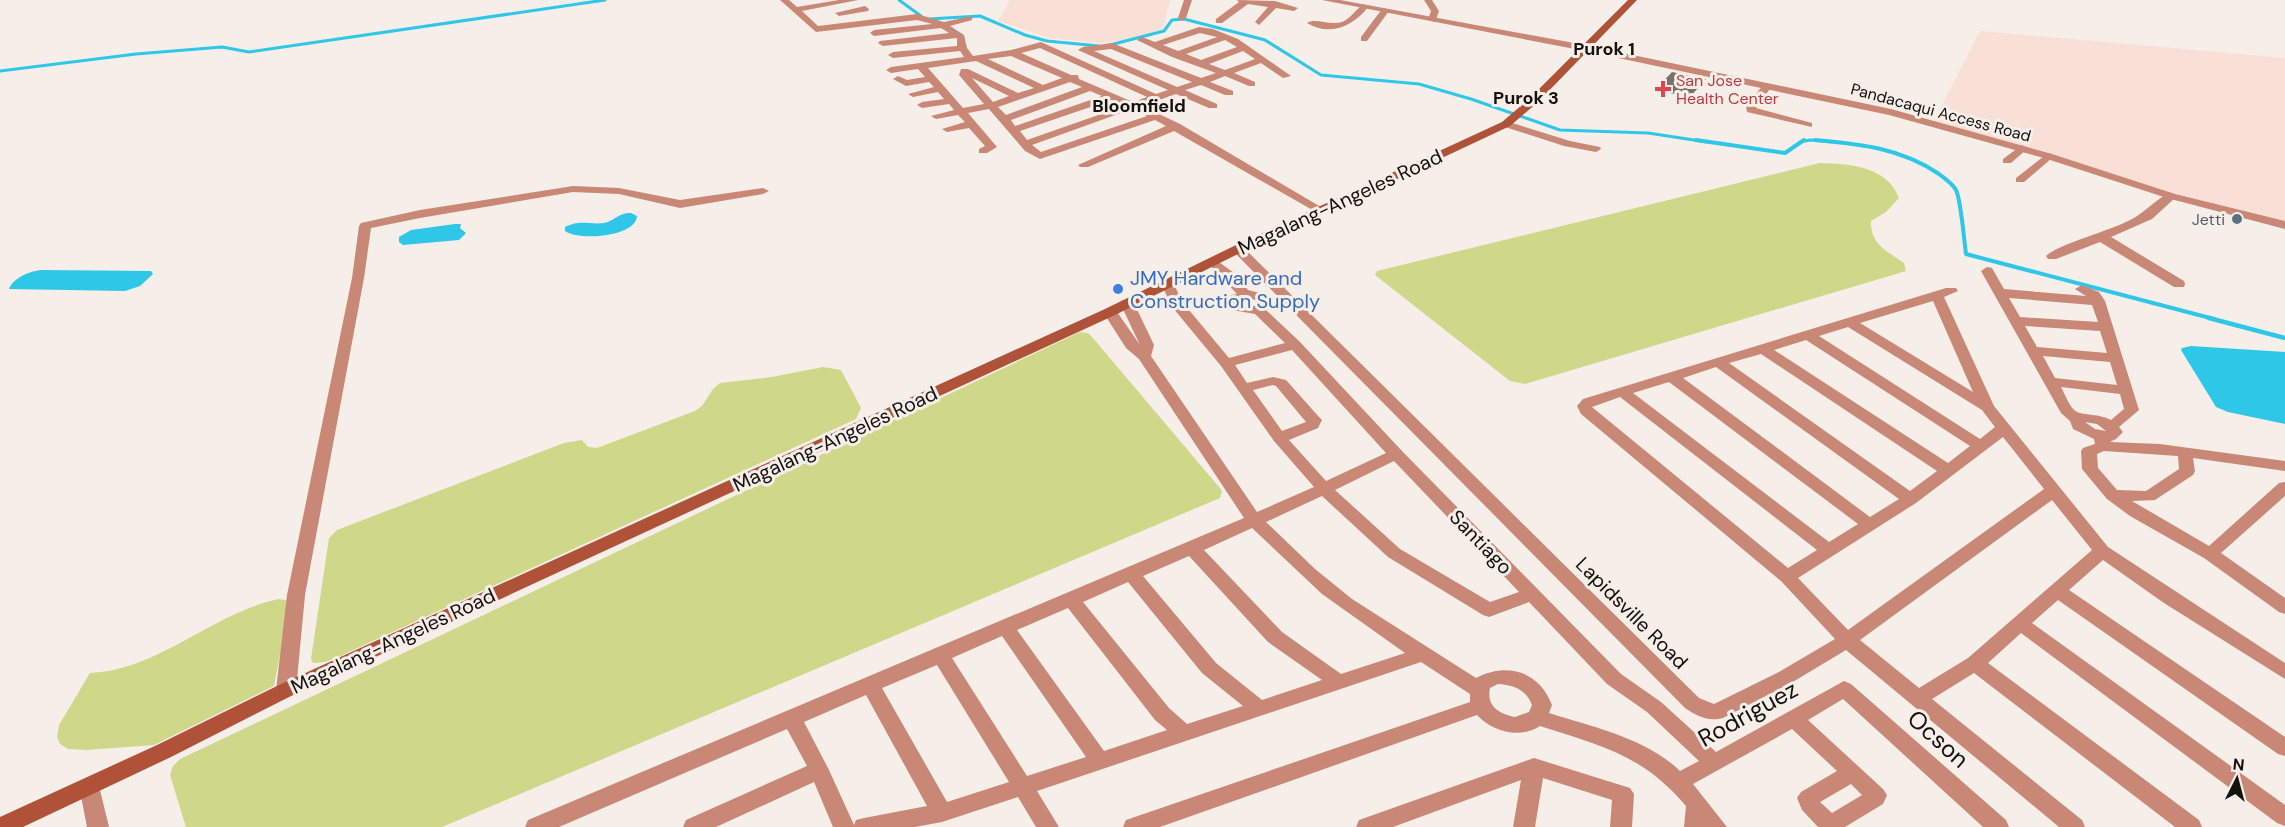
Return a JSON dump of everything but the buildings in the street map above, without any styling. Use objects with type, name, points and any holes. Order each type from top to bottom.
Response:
[{"type":"main road","name":"Magalang-Angeles Road","points":[[4,825],[286,690],[1110,312],[1212,261],[1514,118],[1633,0]]},
{"type":"street","points":[[784,0],[816,30],[863,22],[880,16],[916,17],[944,25],[962,38],[962,48]]},
{"type":"street","points":[[795,10],[824,2],[853,0]]},
{"type":"street","points":[[1182,18],[1188,0]]},
{"type":"street","points":[[1219,21],[1245,0],[1294,8]]},
{"type":"street","name":"Pandacaqui Access Road","points":[[1328,0],[1585,48],[1891,112],[2022,148],[2171,196],[2285,225]]},
{"type":"street","points":[[1428,1],[1435,11],[1432,20]]},
{"type":"street","points":[[824,2],[844,25]]},
{"type":"street","points":[[1259,22],[1275,4]]},
{"type":"street","points":[[1311,23],[1343,27],[1353,21],[1364,7]]},
{"type":"street","points":[[833,14],[865,9]]},
{"type":"street","points":[[1364,39],[1385,11]]},
{"type":"street","points":[[874,33],[944,25],[969,18]]},
{"type":"street","points":[[863,22],[904,68]]},
{"type":"street","points":[[1155,45],[1199,30],[1210,31],[1225,37],[1281,70],[1286,76]]},
{"type":"street","points":[[883,43],[956,35]]},
{"type":"street","points":[[1130,71],[1225,37]]},
{"type":"street","points":[[1142,40],[1227,72],[1252,84]]},
{"type":"street","points":[[891,70],[1012,53],[1041,45],[1157,98]]},
{"type":"street","points":[[1214,105],[1083,50],[1112,46],[1228,93]]},
{"type":"street","points":[[893,54],[962,48],[974,58],[1043,88]]},
{"type":"street","points":[[1202,63],[1243,48]]},
{"type":"street","points":[[1012,53],[1176,126],[1320,210]]},
{"type":"street","points":[[1025,144],[1262,60]]},
{"type":"street","points":[[952,62],[965,71],[1018,97]]},
{"type":"street","points":[[921,66],[992,147],[983,151]]},
{"type":"street","points":[[936,116],[990,106],[1095,69]]},
{"type":"street","points":[[965,71],[964,75],[990,106],[1037,155],[1045,156],[1156,116]]},
{"type":"street","points":[[898,79],[906,83],[933,78]]},
{"type":"street","points":[[1767,86],[1751,106],[1751,110],[1808,125]]},
{"type":"street","points":[[1004,118],[1091,87]]},
{"type":"street","points":[[913,94],[941,88]]},
{"type":"street","points":[[1013,130],[1112,96]]},
{"type":"street","points":[[922,105],[950,101]]},
{"type":"street","points":[[1514,118],[1568,144],[1596,149]]},
{"type":"street","points":[[947,129],[972,124]]},
{"type":"street","points":[[1084,165],[1176,126]]},
{"type":"street","points":[[966,139],[981,136]]},
{"type":"street","points":[[2007,161],[2022,148]]},
{"type":"street","points":[[2020,180],[2048,156]]},
{"type":"street","points":[[286,690],[296,595],[356,289],[365,226],[420,214],[573,189],[619,191],[680,204],[763,191]]},
{"type":"street","points":[[2052,256],[2100,236],[2116,232],[2148,216],[2171,196]]},
{"type":"street","points":[[2100,236],[2179,284]]},
{"type":"street","name":"Lapidsville Road","points":[[1238,249],[1692,703],[1705,711],[1716,712],[1784,678],[1847,640],[2053,491]]},
{"type":"street","name":"Santiago","points":[[1212,261],[1244,294],[1254,294],[1263,298],[1266,304],[1258,310],[1295,345],[1396,454],[1614,680],[1654,706],[1714,763]]},
{"type":"street","points":[[1986,272],[2068,413],[2077,419],[2078,426],[2087,432],[2105,436],[2128,446],[2284,468]]},
{"type":"street","points":[[1167,284],[1178,305],[1226,363],[1279,438],[1324,489],[1394,554],[1489,610],[1531,594]]},
{"type":"street","points":[[2082,289],[2094,296],[2098,302],[2132,410],[2089,451],[2090,470],[2113,495],[2136,512],[2210,554],[2284,604]]},
{"type":"street","points":[[1999,292],[2098,302]]},
{"type":"street","points":[[2074,827],[1847,640],[1787,577],[1586,411],[1584,406],[1588,402],[1671,376],[1944,294],[1987,407],[2102,550],[2170,598],[2285,672]]},
{"type":"street","points":[[1127,303],[1147,345],[1144,356]]},
{"type":"street","points":[[1110,312],[1131,345],[1144,356],[1254,520],[1328,590],[1480,698],[1490,716],[1507,724],[1525,724],[1538,717],[1542,705],[1540,698],[1529,685],[1503,676],[1495,677],[1482,684],[1480,698]]},
{"type":"street","points":[[2015,321],[2105,327]]},
{"type":"street","points":[[1120,326],[1130,326],[1136,322]]},
{"type":"street","points":[[1849,322],[1987,407]]},
{"type":"street","points":[[1808,335],[1981,446]]},
{"type":"street","points":[[1226,363],[1295,345]]},
{"type":"street","points":[[1763,349],[1949,471]]},
{"type":"street","points":[[2033,351],[2114,358]]},
{"type":"street","points":[[1718,362],[1910,499]]},
{"type":"street","points":[[1671,376],[1870,525]]},
{"type":"street","points":[[1244,388],[1273,381],[1281,383],[1314,420],[1313,425],[1279,438]]},
{"type":"street","points":[[2052,382],[2126,390]]},
{"type":"street","points":[[1623,392],[1829,551]]},
{"type":"street","points":[[1787,577],[1910,499],[2004,428]]},
{"type":"street","points":[[2113,495],[2149,496],[2187,471],[2185,453]]},
{"type":"street","points":[[536,827],[1192,548],[1396,454]]},
{"type":"street","points":[[2210,554],[2285,487]]},
{"type":"street","points":[[1192,548],[1275,637],[1339,682]]},
{"type":"street","points":[[1918,698],[1975,663],[2102,550]]},
{"type":"street","points":[[1131,574],[1209,668],[1259,708]]},
{"type":"street","points":[[2058,591],[2285,748]]},
{"type":"street","points":[[1071,600],[1162,714],[1184,733]]},
{"type":"street","points":[[2021,624],[2285,818]]},
{"type":"street","points":[[1006,628],[1100,761]]},
{"type":"street","points":[[864,827],[942,813],[1421,655]]},
{"type":"street","points":[[941,656],[1048,827]]},
{"type":"street","points":[[1975,663],[2191,827]]},
{"type":"street","points":[[871,686],[942,813]]},
{"type":"street","name":"Rodriguez","points":[[1677,783],[1844,689]]},
{"type":"street","name":"Ocson","points":[[1844,689],[1997,827]]},
{"type":"street","points":[[1134,827],[1480,698]]},
{"type":"street","points":[[1538,717],[1652,760],[1677,783],[1716,827]]},
{"type":"street","points":[[792,719],[819,770],[844,827]]},
{"type":"street","points":[[1794,719],[1853,773],[1876,795],[1876,798],[1831,826],[1809,804],[1808,798],[1853,773]]},
{"type":"street","points":[[1367,827],[1534,767],[1623,794],[1621,827]]},
{"type":"street","points":[[1524,827],[1534,767]]},
{"type":"street","points":[[694,827],[819,770]]},
{"type":"street","points":[[89,786],[98,827]]},
{"type":"street","points":[[1695,827],[1696,806]]},
{"type":"shaded area","points":[[1010,0],[1170,0],[1163,29],[1131,40],[1099,43],[1050,38],[998,21]]},
{"type":"shaded area","points":[[1980,31],[2285,58],[2285,222],[2171,194],[1933,122]]},
{"type":"green space","points":[[1820,163],[1843,164],[1866,169],[1886,179],[1893,187],[1899,198],[1886,212],[1871,221],[1871,229],[1873,236],[1881,246],[1904,263],[1906,271],[1525,384],[1510,381],[1375,275],[1377,271]]},
{"type":"green space","points":[[1080,332],[1088,333],[1092,337],[1219,487],[1222,491],[1220,498],[442,827],[186,827],[170,775],[173,766],[180,759]]},
{"type":"green space","points":[[823,367],[841,370],[861,408],[856,419],[338,657],[325,662],[313,663],[311,659],[329,538],[337,530],[564,443],[582,440],[588,447],[597,448],[695,411],[702,406],[713,389],[720,383],[772,377]]},
{"type":"green space","points":[[279,599],[290,601],[274,686],[154,745],[86,750],[68,749],[60,744],[57,737],[59,725],[90,673],[140,662],[232,616]]},
{"type":"water","points":[[631,213],[637,216],[634,223],[617,233],[582,236],[565,231],[565,227],[571,225],[604,223],[622,214]]},
{"type":"water","points":[[461,224],[460,228],[466,233],[459,240],[403,245],[399,242],[399,237],[411,230]]},
{"type":"water","points":[[41,270],[151,271],[153,274],[140,286],[125,291],[9,289],[22,276]]},
{"type":"water","points":[[2191,346],[2285,352],[2285,424],[2228,412],[2216,407],[2181,350]]},
{"type":"waterway","points":[[0,71],[136,54],[222,47],[249,52],[605,0]]},
{"type":"waterway","points":[[899,0],[921,16]]},
{"type":"waterway","points":[[929,19],[980,16],[1025,35],[1047,41],[1099,46]]},
{"type":"waterway","points":[[1110,45],[1164,31],[1172,20],[1184,19],[1265,40],[1321,75],[1419,84],[1471,99],[1560,130],[1648,133],[1707,142]]},
{"type":"waterway","points":[[1696,140],[1785,153],[1802,142]]},
{"type":"waterway","points":[[1815,140],[1848,143],[1895,153],[1925,165],[1939,174],[1953,186],[1958,195],[1966,254],[2214,319]]},
{"type":"waterway","points":[[1802,142],[1835,142]]},
{"type":"waterway","points":[[2209,318],[2285,338]]},
{"type":"place","name":"San Jose Health Center","points":[[1663,89]]},
{"type":"place","name":"Jetti","points":[[2237,219]]},
{"type":"place","name":"JMY Hardware and Construction Supply","points":[[1118,289]]},
{"type":"district","name":"Purok 1","points":[[1604,49]]},
{"type":"district","name":"Purok 3","points":[[1526,98]]},
{"type":"district","name":"Bloomfield","points":[[1139,106]]}]
